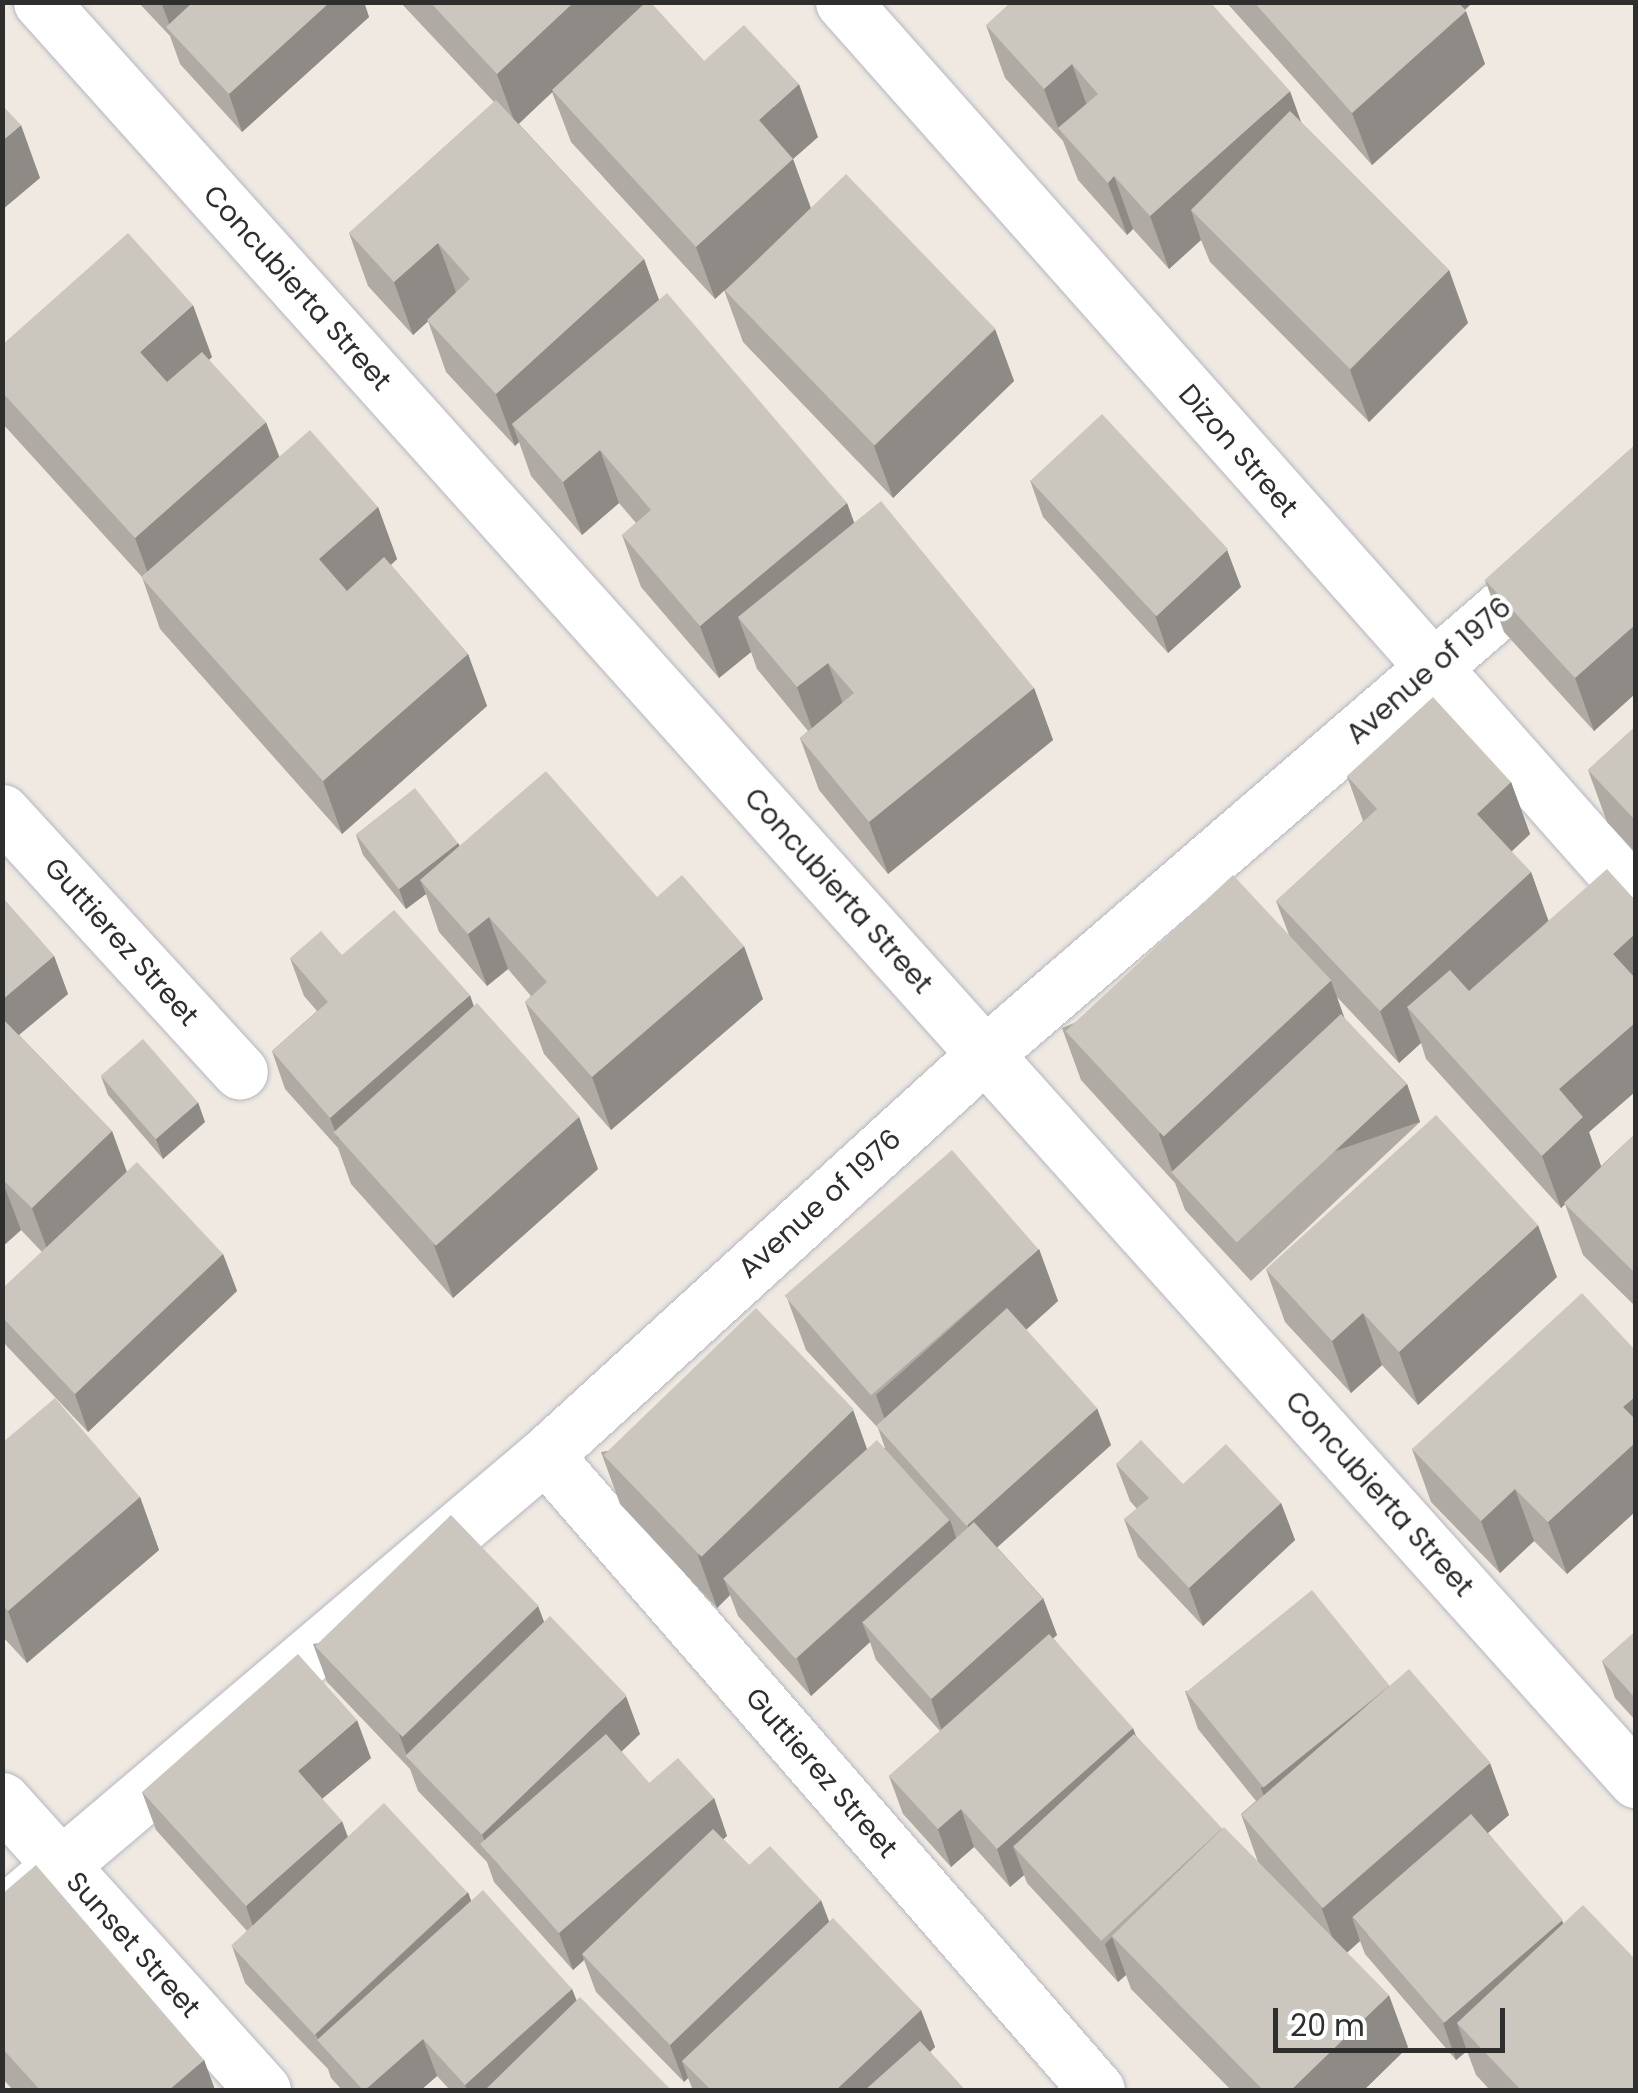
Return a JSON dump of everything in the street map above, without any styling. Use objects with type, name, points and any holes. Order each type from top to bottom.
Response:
[{"type":"street","name":"Concubierta Street","points":[[41,2],[1636,1780]]},
{"type":"street","name":"Dizon Street","points":[[843,2],[1431,670],[1636,896]]},
{"type":"street","name":"Avenue of 1976","points":[[2,1914],[545,1455],[984,1054],[1636,492]]},
{"type":"street","name":"Guttierez Street","points":[[2,812],[240,1072]]},
{"type":"street","name":"Guttierez Street","points":[[545,1455],[1097,2090]]},
{"type":"street","name":"Sunset Street","points":[[2,1800],[264,2090]]},
{"type":"building","points":[[193,2],[330,2],[229,94],[166,27]]},
{"type":"building","points":[[430,2],[574,2],[497,74]]},
{"type":"building","points":[[646,2],[704,61],[744,25],[799,84],[759,120],[793,159],[696,247],[552,90]]},
{"type":"building","points":[[1011,2],[1210,2],[1290,91],[1150,216],[1114,176],[1108,183],[1058,128],[1098,94],[1072,64],[1044,89],[986,25]]},
{"type":"building","points":[[1254,2],[1458,2],[1466,11],[1352,113]]},
{"type":"building","points":[[496,100],[644,259],[496,394],[427,320],[470,279],[438,243],[394,282],[349,233]]},
{"type":"building","points":[[2,105],[21,125],[2,141]]},
{"type":"building","points":[[1290,111],[1449,270],[1350,369],[1191,210]]},
{"type":"building","points":[[846,174],[995,329],[875,445],[725,291]]},
{"type":"building","points":[[128,233],[193,305],[140,352],[167,382],[202,352],[266,422],[135,538],[2,392],[2,345]]},
{"type":"building","points":[[667,293],[847,503],[700,626],[622,535],[651,510],[600,450],[563,482],[512,424]]},
{"type":"building","points":[[1102,414],[1228,549],[1156,616],[1030,481]]},
{"type":"building","points":[[310,430],[378,507],[319,559],[347,591],[384,557],[468,654],[323,781],[141,577]]},
{"type":"building","points":[[1636,444],[1636,624],[1575,678],[1485,580]]},
{"type":"building","points":[[881,501],[1034,688],[869,822],[800,738],[854,693],[828,663],[797,687],[738,617]]},
{"type":"building","points":[[1433,697],[1511,782],[1477,814],[1531,872],[1380,1011],[1276,901],[1377,809],[1347,776]]},
{"type":"building","points":[[1636,726],[1636,821],[1588,770]]},
{"type":"building","points":[[546,771],[657,897],[682,875],[744,946],[592,1077],[525,1002],[547,982],[489,917],[468,934],[420,880]]},
{"type":"building","points":[[415,788],[458,843],[399,889],[356,834]]},
{"type":"building","points":[[1607,869],[1636,901],[1636,933],[1613,954],[1636,979],[1636,1022],[1559,1089],[1583,1117],[1542,1156],[1407,1007],[1450,970],[1469,991]]},
{"type":"building","points":[[1233,875],[1331,980],[1164,1136],[1066,1031]]},
{"type":"building","points":[[2,897],[54,956],[2,1000]]},
{"type":"building","points":[[394,910],[470,995],[330,1118],[272,1051],[328,1002],[290,958],[321,931],[342,955]]},
{"type":"building","points":[[477,1003],[579,1117],[436,1246],[334,1132]]},
{"type":"building","points":[[1341,1014],[1406,1084],[1237,1242],[1171,1172]]},
{"type":"building","points":[[2,1018],[112,1131],[32,1208],[2,1179]]},
{"type":"building","points":[[143,1039],[198,1102],[156,1139],[101,1076]]},
{"type":"building","points":[[1436,1115],[1538,1225],[1399,1352],[1363,1313],[1332,1341],[1266,1269]]},
{"type":"building","points":[[1636,1133],[1636,1274],[1564,1203]]},
{"type":"building","points":[[952,1150],[1039,1250],[871,1395],[784,1296]]},
{"type":"building","points":[[137,1162],[223,1254],[75,1394],[2,1317],[2,1289]]},
{"type":"building","points":[[1582,1293],[1636,1351],[1636,1396],[1623,1407],[1636,1420],[1636,1442],[1548,1522],[1515,1489],[1481,1521],[1412,1449]]},
{"type":"building","points":[[756,1308],[854,1409],[701,1557],[603,1455]]},
{"type":"building","points":[[1007,1308],[1097,1408],[967,1526],[876,1426]]},
{"type":"building","points":[[55,1398],[140,1497],[8,1611],[2,1605],[2,1443]]},
{"type":"building","points":[[877,1440],[949,1520],[795,1659],[723,1579]]},
{"type":"building","points":[[1141,1440],[1183,1484],[1226,1444],[1281,1503],[1189,1588],[1124,1519],[1149,1498],[1116,1464]]},
{"type":"building","points":[[451,1515],[539,1606],[403,1737],[315,1646]]},
{"type":"building","points":[[974,1522],[1043,1599],[931,1699],[863,1622]]},
{"type":"building","points":[[1312,1590],[1389,1686],[1264,1788],[1186,1692]]},
{"type":"building","points":[[550,1616],[626,1695],[482,1835],[405,1756]]},
{"type":"building","points":[[1636,1631],[1636,1699],[1602,1661]]},
{"type":"building","points":[[1049,1634],[1133,1728],[997,1849],[961,1809],[938,1829],[889,1776]]},
{"type":"building","points":[[298,1654],[357,1720],[298,1771],[342,1821],[246,1906],[142,1792]]},
{"type":"building","points":[[1409,1669],[1490,1763],[1323,1908],[1241,1815]]},
{"type":"building","points":[[606,1734],[649,1783],[678,1758],[714,1798],[559,1933],[480,1844]]},
{"type":"building","points":[[1134,1734],[1222,1828],[1101,1941],[1013,1847]]},
{"type":"building","points":[[384,1803],[467,1892],[314,2035],[231,1946]]},
{"type":"building","points":[[1471,1814],[1563,1920],[1444,2023],[1353,1917]]},
{"type":"building","points":[[1224,1827],[1389,1995],[1291,2090],[1263,2090],[1112,1936]]},
{"type":"building","points":[[713,1829],[749,1865],[770,1846],[821,1900],[670,2045],[582,1954]]},
{"type":"building","points":[[36,1865],[204,2060],[169,2090],[40,2090],[2,2048],[2,1894]]},
{"type":"building","points":[[483,1890],[572,1989],[465,2085],[423,2039],[363,2090],[317,2040]]},
{"type":"building","points":[[1583,1905],[1636,1960],[1636,2090],[1521,2090],[1457,2023]]},
{"type":"building","points":[[833,1918],[921,2010],[836,2090],[711,2090],[682,2061]]},
{"type":"building","points":[[580,1997],[671,2090],[485,2090]]},
{"type":"building","points":[[920,2041],[965,2090],[865,2090]]}]
